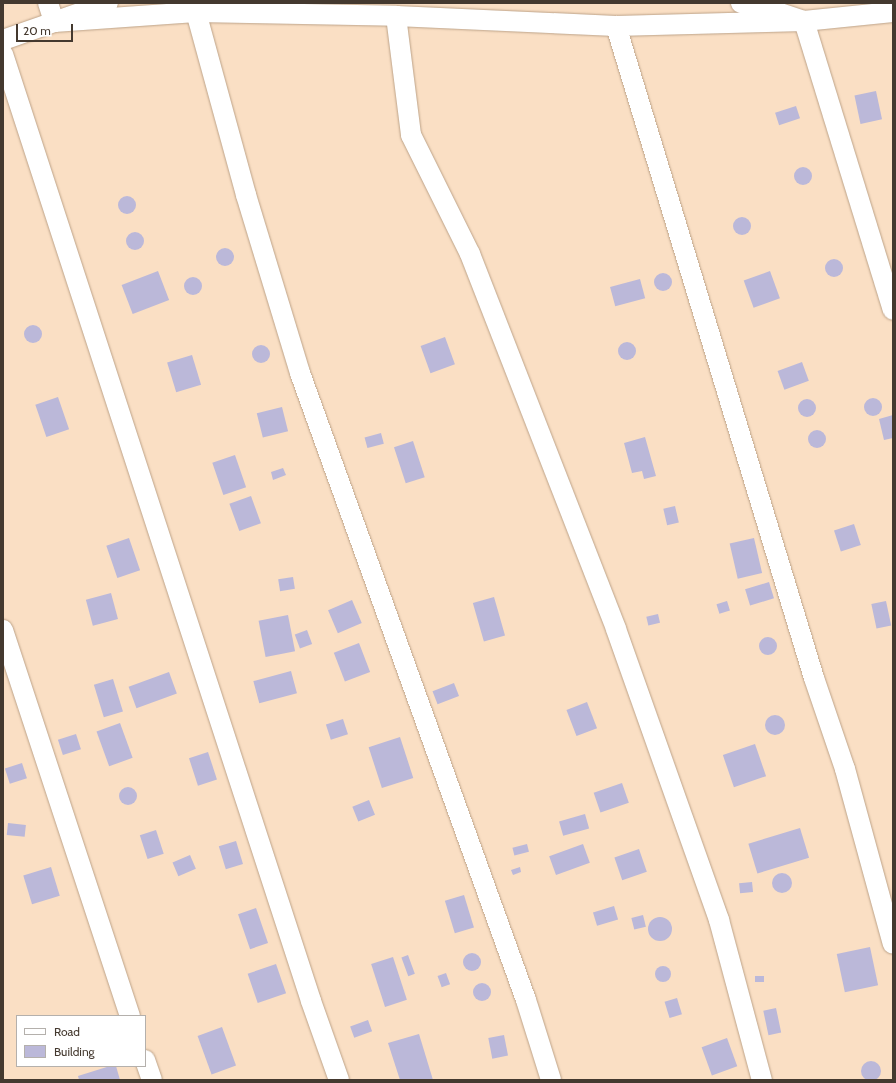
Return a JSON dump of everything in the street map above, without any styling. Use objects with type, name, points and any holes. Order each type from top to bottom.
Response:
[{"type":"street","points":[[48,3],[54,22]]},
{"type":"street","points":[[3,40],[108,3]]},
{"type":"street","points":[[741,3],[765,8],[804,21]]},
{"type":"street","points":[[54,22],[196,12],[396,16],[616,26],[804,21],[893,12]]},
{"type":"street","points":[[196,12],[246,195],[300,373],[526,1000],[551,1080]]},
{"type":"street","points":[[396,16],[411,135],[470,254],[616,629],[719,920],[762,1080]]},
{"type":"street","points":[[804,21],[893,310]]},
{"type":"street","points":[[616,26],[814,678],[845,769],[893,944]]},
{"type":"street","points":[[3,54],[311,1001],[339,1080]]},
{"type":"street","points":[[3,630],[130,1015]]},
{"type":"street","points":[[146,1063],[152,1080]]},
{"type":"building","points":[[876,91],[882,119],[861,124],[854,96]]},
{"type":"building","points":[[796,106],[800,118],[779,125],[775,113]]},
{"type":"building","points":[[803,167],[807,168],[811,172],[811,180],[807,184],[803,185],[799,184],[795,180],[794,176],[795,172],[799,168]]},
{"type":"building","points":[[127,196],[133,199],[136,205],[133,211],[127,214],[121,211],[118,205],[121,199]]},
{"type":"building","points":[[738,217],[746,217],[751,222],[749,233],[746,235],[738,235],[733,230],[733,222]]},
{"type":"building","points":[[135,232],[139,233],[143,237],[143,245],[139,249],[135,250],[131,249],[127,245],[126,241],[127,237],[131,233]]},
{"type":"building","points":[[225,248],[229,249],[233,253],[233,261],[229,265],[225,266],[221,265],[217,261],[216,257],[217,253],[221,249]]},
{"type":"building","points":[[834,259],[840,262],[843,268],[840,274],[834,277],[828,274],[825,268],[828,262]]},
{"type":"building","points":[[158,271],[169,300],[133,314],[122,285]]},
{"type":"building","points":[[770,271],[780,298],[754,308],[744,281]]},
{"type":"building","points":[[663,273],[669,276],[672,282],[669,288],[663,291],[657,288],[654,282],[657,276]]},
{"type":"building","points":[[193,277],[199,280],[202,286],[199,292],[193,295],[187,292],[184,286],[187,280]]},
{"type":"building","points":[[640,279],[645,298],[615,306],[610,287]]},
{"type":"building","points":[[33,325],[39,328],[42,334],[39,340],[33,343],[27,340],[24,334],[27,328]]},
{"type":"building","points":[[445,337],[455,364],[430,373],[421,346]]},
{"type":"building","points":[[627,342],[633,345],[636,351],[633,357],[627,360],[621,357],[618,351],[621,345]]},
{"type":"building","points":[[261,345],[265,346],[269,350],[269,358],[265,362],[261,363],[257,362],[253,358],[252,354],[253,350],[257,346]]},
{"type":"building","points":[[192,355],[201,385],[176,392],[167,363]]},
{"type":"building","points":[[802,362],[809,381],[784,390],[778,371]]},
{"type":"building","points":[[58,397],[69,429],[46,437],[35,405]]},
{"type":"building","points":[[873,398],[877,399],[881,403],[881,411],[877,415],[873,416],[869,415],[865,411],[864,407],[865,403],[869,399]]},
{"type":"building","points":[[807,399],[811,400],[815,404],[815,412],[811,416],[807,417],[803,416],[799,412],[798,408],[799,404],[803,400]]},
{"type":"building","points":[[282,407],[288,431],[263,438],[257,413]]},
{"type":"building","points":[[893,415],[893,438],[884,440],[879,419]]},
{"type":"building","points":[[817,430],[821,431],[825,435],[825,443],[821,447],[817,448],[813,447],[809,443],[808,439],[809,435],[813,431]]},
{"type":"building","points":[[381,433],[384,444],[367,448],[365,437]]},
{"type":"building","points":[[645,437],[656,476],[644,479],[642,471],[632,473],[624,443]]},
{"type":"building","points":[[413,441],[425,477],[406,483],[394,447]]},
{"type":"building","points":[[235,455],[246,487],[223,495],[212,463]]},
{"type":"building","points":[[283,468],[286,475],[273,480],[271,472]]},
{"type":"building","points":[[251,496],[261,523],[239,531],[229,504]]},
{"type":"building","points":[[675,506],[679,523],[667,525],[663,509]]},
{"type":"building","points":[[854,524],[861,545],[841,551],[834,530]]},
{"type":"building","points":[[129,538],[140,570],[117,578],[106,546]]},
{"type":"building","points":[[754,538],[762,573],[738,579],[730,544]]},
{"type":"building","points":[[293,577],[295,589],[280,591],[278,579]]},
{"type":"building","points":[[769,582],[774,598],[750,606],[745,589]]},
{"type":"building","points":[[111,593],[118,619],[93,626],[86,600]]},
{"type":"building","points":[[494,597],[505,635],[484,642],[473,603]]},
{"type":"building","points":[[352,600],[362,623],[338,633],[328,610]]},
{"type":"building","points":[[727,601],[730,611],[719,614],[716,604]]},
{"type":"building","points":[[886,601],[891,625],[877,629],[871,604]]},
{"type":"building","points":[[658,614],[660,623],[648,625],[646,617]]},
{"type":"building","points":[[288,615],[295,651],[266,657],[259,621]]},
{"type":"building","points":[[307,630],[312,644],[300,649],[295,634]]},
{"type":"building","points":[[764,637],[772,637],[777,642],[775,653],[772,655],[764,655],[759,650],[759,642]]},
{"type":"building","points":[[359,643],[370,672],[345,682],[334,653]]},
{"type":"building","points":[[291,671],[297,693],[259,703],[253,681]]},
{"type":"building","points":[[169,672],[177,694],[136,708],[129,687]]},
{"type":"building","points":[[113,679],[123,712],[104,717],[94,685]]},
{"type":"building","points":[[454,683],[459,696],[438,704],[433,691]]},
{"type":"building","points":[[587,702],[597,728],[576,736],[566,710]]},
{"type":"building","points":[[775,715],[782,718],[785,725],[782,732],[775,735],[768,732],[765,725],[768,718]]},
{"type":"building","points":[[343,719],[348,734],[331,740],[326,725]]},
{"type":"building","points":[[120,723],[133,758],[109,766],[97,732]]},
{"type":"building","points":[[76,734],[81,749],[63,755],[58,740]]},
{"type":"building","points":[[400,737],[413,778],[382,788],[369,747]]},
{"type":"building","points":[[755,744],[766,776],[734,787],[723,755]]},
{"type":"building","points":[[208,752],[217,780],[198,786],[189,758]]},
{"type":"building","points":[[22,763],[27,778],[10,784],[5,769]]},
{"type":"building","points":[[622,783],[629,803],[600,813],[594,793]]},
{"type":"building","points":[[124,787],[132,787],[137,792],[135,803],[132,805],[124,805],[119,800],[119,792]]},
{"type":"building","points":[[369,800],[375,815],[358,822],[352,807]]},
{"type":"building","points":[[585,814],[589,828],[563,836],[559,821]]},
{"type":"building","points":[[8,823],[26,825],[25,837],[7,835]]},
{"type":"building","points":[[800,828],[809,858],[757,873],[748,844]]},
{"type":"building","points":[[156,830],[164,854],[148,859],[140,835]]},
{"type":"building","points":[[236,841],[243,864],[226,869],[219,846]]},
{"type":"building","points":[[527,844],[529,852],[514,855],[512,848]]},
{"type":"building","points":[[583,844],[590,863],[556,875],[549,856]]},
{"type":"building","points":[[639,849],[647,872],[622,880],[614,857]]},
{"type":"building","points":[[190,855],[196,869],[178,876],[173,862]]},
{"type":"building","points":[[51,867],[60,896],[32,904],[23,875]]},
{"type":"building","points":[[520,867],[521,872],[513,875],[511,870]]},
{"type":"building","points":[[782,873],[789,876],[792,883],[789,890],[782,893],[775,890],[772,883],[775,876]]},
{"type":"building","points":[[752,882],[753,892],[740,893],[739,883]]},
{"type":"building","points":[[464,895],[474,928],[455,933],[445,901]]},
{"type":"building","points":[[614,906],[618,919],[597,926],[593,912]]},
{"type":"building","points":[[256,908],[268,943],[250,949],[238,914]]},
{"type":"building","points":[[643,915],[646,927],[634,930],[631,918]]},
{"type":"building","points":[[660,917],[668,921],[672,929],[668,937],[660,941],[652,937],[648,929],[652,921]]},
{"type":"building","points":[[870,947],[878,985],[845,992],[837,954]]},
{"type":"building","points":[[472,953],[478,956],[481,962],[478,968],[472,971],[466,968],[463,962],[466,956]]},
{"type":"building","points":[[408,955],[415,974],[408,976],[401,957]]},
{"type":"building","points":[[393,957],[407,1000],[385,1007],[371,964]]},
{"type":"building","points":[[276,964],[286,993],[258,1003],[248,974]]},
{"type":"building","points":[[663,966],[669,968],[671,974],[669,980],[663,982],[657,980],[655,974],[657,968]]},
{"type":"building","points":[[446,973],[450,984],[442,987],[438,976]]},
{"type":"building","points":[[755,976],[764,976],[764,982],[755,982]]},
{"type":"building","points":[[482,983],[486,984],[490,988],[490,996],[486,1000],[482,1001],[478,1000],[474,996],[473,992],[474,988],[478,984]]},
{"type":"building","points":[[677,998],[682,1014],[670,1018],[665,1002]]},
{"type":"building","points":[[776,1008],[781,1032],[768,1035],[763,1011]]},
{"type":"building","points":[[368,1020],[372,1031],[354,1038],[350,1026]]},
{"type":"building","points":[[222,1027],[236,1066],[212,1074],[198,1036]]},
{"type":"building","points":[[419,1034],[433,1080],[400,1080],[388,1043]]},
{"type":"building","points":[[504,1035],[508,1056],[492,1059],[488,1038]]},
{"type":"building","points":[[727,1038],[737,1066],[712,1075],[702,1047]]},
{"type":"building","points":[[871,1061],[878,1064],[881,1071],[878,1078],[871,1081],[864,1078],[861,1071],[864,1064]]},
{"type":"building","points":[[107,1067],[116,1067],[120,1080],[79,1080],[78,1076]]}]
